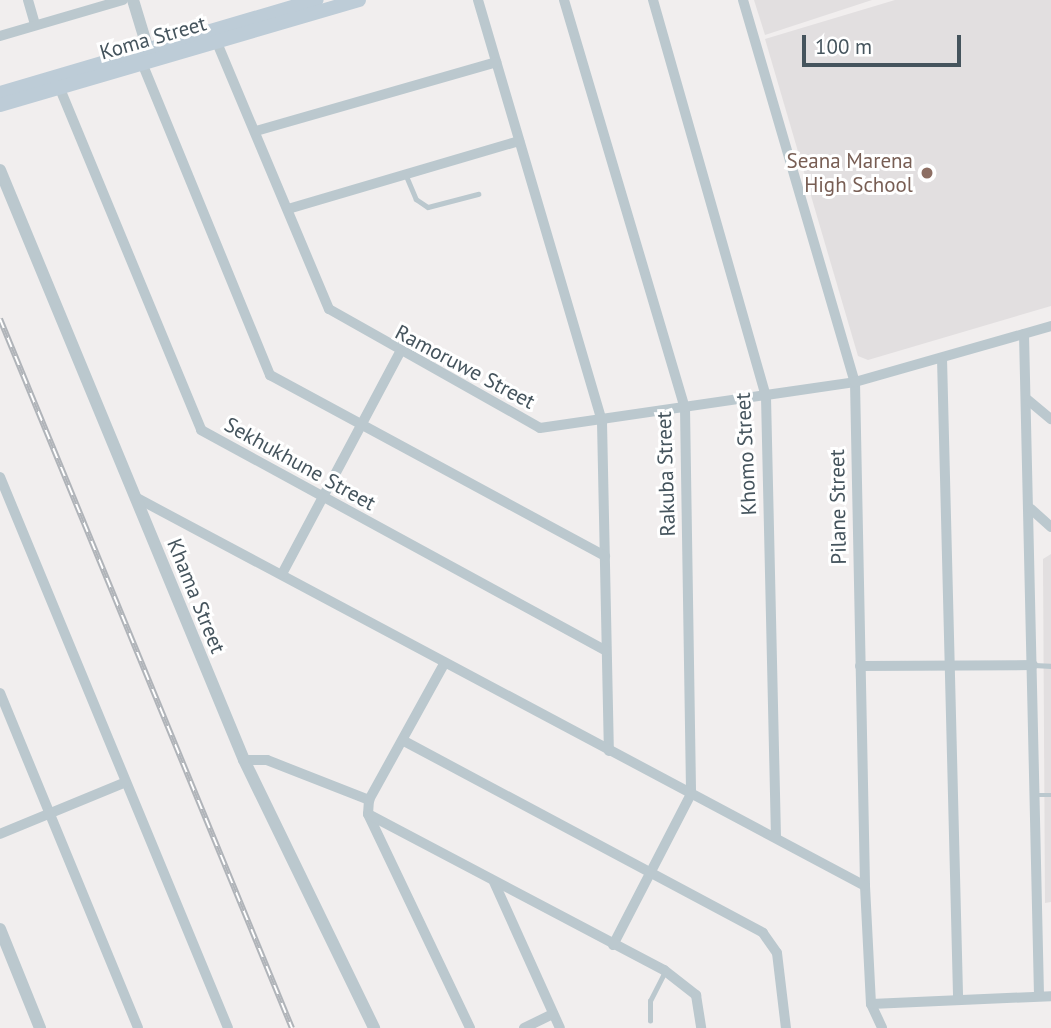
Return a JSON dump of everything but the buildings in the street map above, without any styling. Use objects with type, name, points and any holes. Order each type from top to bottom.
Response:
[{"type":"main road","name":"Koma Street","points":[[215,36],[317,0]]},
{"type":"main road","name":"Koma Street","points":[[0,105],[57,82],[145,56],[359,0]]},
{"type":"main road","name":"Koma Street","points":[[0,93],[57,82]]},
{"type":"street","points":[[28,0],[35,25]]},
{"type":"street","points":[[0,36],[123,0]]},
{"type":"street","points":[[133,0],[145,56],[265,369],[362,428],[605,556]]},
{"type":"street","points":[[478,0],[602,422],[609,751]]},
{"type":"street","name":"Rakuba Street","points":[[564,0],[685,408],[691,794],[613,945]]},
{"type":"street","name":"Khomo Street","points":[[653,0],[766,397],[775,837]]},
{"type":"street","name":"Pilane Street","points":[[743,0],[855,382],[865,886],[872,1003],[882,1028]]},
{"type":"street","name":"Ramoruwe Street","points":[[215,36],[329,309],[399,354],[540,428],[602,422],[855,382],[1051,326]]},
{"type":"street","points":[[256,131],[496,62]]},
{"type":"street","name":"Sekhukhune Street","points":[[57,82],[201,430],[323,499],[606,651]]},
{"type":"street","points":[[288,209],[519,141]]},
{"type":"street","name":"Khama Street","points":[[0,170],[244,760],[374,1028]]},
{"type":"street","points":[[1024,334],[1028,400],[1037,795],[1045,911],[1039,996]]},
{"type":"street","points":[[282,574],[399,354]]},
{"type":"street","points":[[942,358],[954,665],[958,996]]},
{"type":"street","points":[[1028,400],[1051,419]]},
{"type":"street","points":[[0,478],[228,1028]]},
{"type":"street","points":[[135,497],[865,886]]},
{"type":"street","points":[[1031,509],[1051,527]]},
{"type":"street","points":[[444,664],[404,741],[369,800],[368,814],[470,1028]]},
{"type":"street","points":[[860,666],[1033,665]]},
{"type":"street","points":[[0,693],[138,1028]]},
{"type":"street","points":[[404,741],[769,938],[777,953],[786,1028]]},
{"type":"street","points":[[244,760],[267,760],[369,800]]},
{"type":"street","points":[[0,834],[126,782]]},
{"type":"street","points":[[368,814],[665,971],[696,995],[701,1028]]},
{"type":"street","points":[[379,840],[396,828]]},
{"type":"street","points":[[493,881],[560,1028]]},
{"type":"street","points":[[0,929],[40,1028]]},
{"type":"street","points":[[872,1003],[958,996],[1051,996]]},
{"type":"street","points":[[524,1028],[553,1014]]},
{"type":"lane","points":[[406,174],[416,199],[428,206],[478,194]]},
{"type":"lane","points":[[1033,665],[1051,666]]},
{"type":"lane","points":[[1037,795],[1051,795]]},
{"type":"lane","points":[[650,1021],[650,1001],[665,971]]},
{"type":"shaded area","points":[[754,0],[872,0],[765,35]]},
{"type":"shaded area","name":"Seana Marena High School","points":[[895,0],[1051,0],[1051,306],[868,360],[858,356],[765,39]]},
{"type":"shaded area","points":[[1051,554],[1051,902],[1045,903],[1043,559]]},
{"type":"railway","points":[[0,319],[292,1028]]},
{"type":"place","name":"Seana Marena High School","points":[[927,173]]}]
